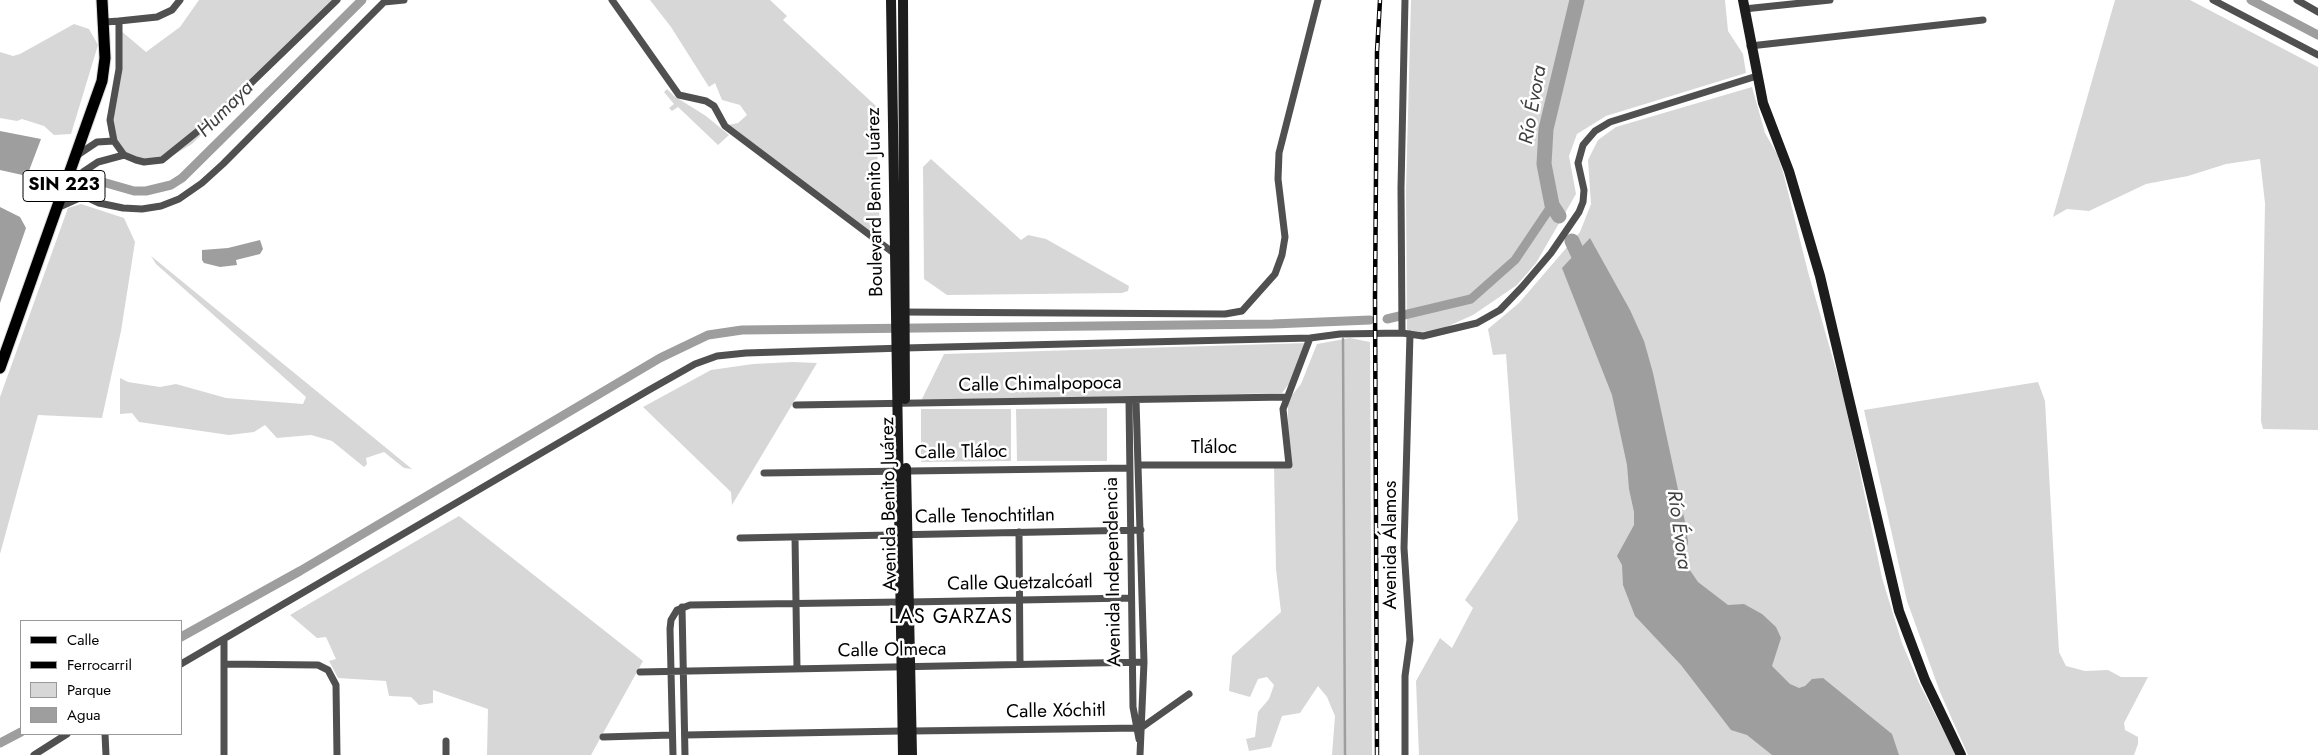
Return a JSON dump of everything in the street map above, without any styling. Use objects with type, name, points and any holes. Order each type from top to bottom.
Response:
[{"type":"main road","name":"SIN 223","points":[[0,368],[72,158],[102,81],[105,58],[105,22],[102,0]]},
{"type":"street","points":[[105,22],[157,17],[172,10],[180,0]]},
{"type":"street","points":[[84,196],[80,181],[83,172],[98,162],[124,155],[144,162],[157,162],[169,156],[250,85],[337,0]]},
{"type":"street","points":[[56,209],[84,196],[99,203],[142,209],[161,206],[179,199],[202,183],[223,164],[385,1],[404,0]]},
{"type":"street","points":[[612,0],[679,95],[706,101],[714,106],[725,126],[895,254]]},
{"type":"street","name":"Boulevard Benito Juárez","points":[[891,0],[895,254],[900,315]]},
{"type":"street","name":"Boulevard Benito Juárez","points":[[902,403],[900,315],[903,0]]},
{"type":"street","points":[[900,315],[1225,314],[1242,311],[1275,274],[1282,254],[1285,237],[1278,179],[1279,152],[1318,0]]},
{"type":"street","name":"Avenida Álamos","points":[[1404,0],[1401,188],[1406,334],[1404,548],[1410,640],[1405,676],[1405,755]]},
{"type":"street","points":[[1830,0],[1743,4],[1763,103],[1789,171],[1820,276],[1899,611],[1925,680],[1961,755]]},
{"type":"street","points":[[2213,0],[2318,55]]},
{"type":"street","points":[[2297,0],[2318,12]]},
{"type":"street","points":[[1750,46],[1983,20]]},
{"type":"street","points":[[119,21],[118,69],[110,120],[114,141],[124,155]]},
{"type":"street","points":[[182,663],[649,390],[708,358],[746,352],[900,345],[1310,338],[1340,334],[1406,334],[1423,336],[1477,323],[1500,310],[1522,288],[1551,253],[1579,212],[1583,202],[1584,190],[1578,163],[1583,145],[1595,131],[1610,122],[1757,76]]},
{"type":"street","points":[[72,158],[97,142],[114,141]]},
{"type":"street","points":[[1286,397],[1298,372],[1310,338]]},
{"type":"street","name":"Calle Chimalpopoca","points":[[796,405],[1286,397]]},
{"type":"street","name":"Tláloc","points":[[1139,464],[1289,465],[1282,419],[1286,397]]},
{"type":"street","name":"Avenida Independencia","points":[[1133,400],[1139,464],[1144,662],[1138,728]]},
{"type":"street","name":"Avenida Independencia","points":[[1133,400],[1129,468],[1132,662],[1140,755]]},
{"type":"street","name":"Avenida Benito Juárez","points":[[902,403],[907,731],[903,755]]},
{"type":"street","name":"Calle Tláloc","points":[[764,473],[1129,468]]},
{"type":"street","name":"Calle Tenochtitlan","points":[[740,538],[1141,530]]},
{"type":"street","points":[[1019,532],[1020,664]]},
{"type":"street","points":[[795,537],[797,669]]},
{"type":"street","name":"Calle Quetzalcóatl","points":[[682,607],[690,605],[1131,598]]},
{"type":"street","points":[[672,755],[671,620],[677,610],[682,607],[685,755]]},
{"type":"street","points":[[224,639],[224,755]]},
{"type":"street","name":"Calle Olmeca","points":[[640,672],[1144,662]]},
{"type":"street","points":[[224,664],[318,665],[328,670],[336,685],[337,755]]},
{"type":"street","points":[[1138,728],[1189,694]]},
{"type":"street","name":"Calle Xóchitl","points":[[685,735],[1138,728]]},
{"type":"street","name":"Avenida Benito Juárez","points":[[907,731],[912,755]]},
{"type":"street","points":[[34,755],[65,735]]},
{"type":"street","points":[[105,735],[106,755]]},
{"type":"street","points":[[603,737],[672,735]]},
{"type":"street","points":[[446,741],[446,755]]},
{"type":"green space","points":[[199,0],[336,0],[192,144],[163,161],[137,162],[114,146],[108,130],[118,66],[120,30],[146,52],[180,27]]},
{"type":"green space","points":[[650,0],[770,0],[787,16],[783,20],[876,106],[880,237],[876,240],[728,125],[738,123],[747,115],[740,105],[722,100],[715,83],[709,87],[671,27]]},
{"type":"green space","points":[[1411,0],[1725,0],[1728,31],[1743,54],[1746,73],[1606,116],[1577,134],[1569,156],[1576,194],[1536,263],[1517,285],[1473,315],[1444,328],[1421,332],[1407,330],[1406,190]]},
{"type":"green space","points":[[2115,0],[2190,0],[2318,67],[2318,430],[2263,429],[2261,421],[2265,203],[2260,159],[2226,164],[2188,176],[2146,184],[2089,211],[2067,209],[2053,217]]},
{"type":"green space","points":[[74,24],[89,29],[98,45],[71,134],[54,135],[44,126],[22,119],[17,121],[0,118],[0,52],[13,56],[20,54]]},
{"type":"green space","points":[[1752,87],[1765,133],[1777,154],[1783,172],[1808,272],[1845,401],[1882,578],[1902,643],[1919,683],[1956,755],[1419,755],[1416,681],[1440,638],[1452,648],[1473,608],[1465,600],[1518,520],[1506,354],[1493,355],[1488,329],[1519,303],[1580,232],[1591,204],[1588,160],[1598,140],[1616,127]]},
{"type":"green space","points":[[667,89],[674,96],[706,116],[729,135],[718,145],[678,107],[672,111],[669,108],[674,104],[664,92]]},
{"type":"green space","points":[[931,159],[1021,240],[1028,235],[1046,239],[1129,286],[1128,291],[1122,293],[947,295],[924,279],[923,167]]},
{"type":"green space","points":[[81,204],[124,218],[135,242],[121,331],[102,418],[38,415],[0,554],[0,397],[68,208]]},
{"type":"green space","points":[[151,256],[412,469],[404,468],[384,452],[366,458],[367,464],[364,467],[332,441],[311,435],[277,438],[265,425],[254,432],[229,435],[139,422],[132,413],[120,414],[120,378],[128,382],[160,387],[176,384],[226,398],[303,404],[306,397],[156,264]]},
{"type":"green space","points":[[1350,338],[1370,342],[1372,755],[1332,755],[1335,716],[1327,697],[1318,686],[1300,713],[1282,716],[1271,747],[1249,751],[1246,739],[1255,737],[1258,712],[1269,699],[1274,685],[1267,677],[1258,679],[1250,697],[1229,691],[1232,656],[1281,612],[1276,569],[1274,467],[1292,468],[1288,431],[1288,400],[1301,384],[1317,344]]},
{"type":"green space","points":[[1307,343],[1295,376],[1282,393],[921,401],[944,354]]},
{"type":"green space","points":[[817,363],[732,505],[731,492],[643,407],[711,370],[753,364]]},
{"type":"green space","points":[[2038,382],[2045,401],[2059,652],[2066,666],[2085,671],[2108,670],[2121,677],[2148,677],[2124,723],[2125,730],[2138,737],[2138,744],[2134,755],[1968,755],[1940,692],[1907,601],[1864,410]]},
{"type":"green space","points":[[1107,408],[1107,461],[1017,461],[1016,409]]},
{"type":"green space","points":[[921,409],[1011,409],[1011,461],[921,462]]},
{"type":"green space","points":[[459,516],[643,661],[591,755],[487,755],[488,709],[433,690],[433,703],[419,705],[411,697],[389,696],[386,681],[338,678],[329,661],[336,659],[326,637],[317,638],[290,615]]},
{"type":"water","points":[[0,131],[41,139],[27,176],[0,170]]},
{"type":"water","points":[[0,207],[20,217],[26,228],[0,303]]},
{"type":"water","points":[[1590,238],[1630,310],[1644,341],[1653,373],[1685,522],[1688,541],[1685,563],[1698,582],[1728,605],[1744,604],[1762,614],[1776,627],[1781,638],[1772,666],[1790,684],[1799,688],[1805,686],[1812,679],[1823,678],[1892,734],[1899,755],[1772,755],[1747,735],[1731,730],[1681,665],[1635,616],[1623,585],[1622,565],[1617,556],[1634,525],[1634,512],[1629,489],[1627,465],[1612,395],[1562,268]]},
{"type":"water","points":[[260,240],[263,249],[260,254],[236,260],[237,265],[220,267],[204,263],[202,260],[202,250],[228,248]]},
{"type":"waterway","name":"Humaya","points":[[92,179],[134,191],[146,191],[171,185],[182,178],[362,0]]},
{"type":"waterway","name":"Río Évora","points":[[1559,216],[1552,205],[1544,164],[1546,129],[1577,0]]},
{"type":"waterway","name":"Humaya","points":[[2251,0],[2318,35]]},
{"type":"waterway","points":[[1387,319],[1471,299],[1515,260],[1552,205]]},
{"type":"waterway","name":"Río Évora","points":[[1572,241],[1585,269]]},
{"type":"waterway","points":[[182,636],[300,571],[660,358],[708,335],[742,330],[1273,324],[1370,320]]},
{"type":"waterway","points":[[1343,339],[1345,755]]},
{"type":"waterway","points":[[0,743],[20,733]]},
{"type":"railway","points":[[1377,755],[1375,297],[1377,52],[1380,0]]},
{"type":"district","name":"LAS GARZAS","points":[[951,618]]}]
